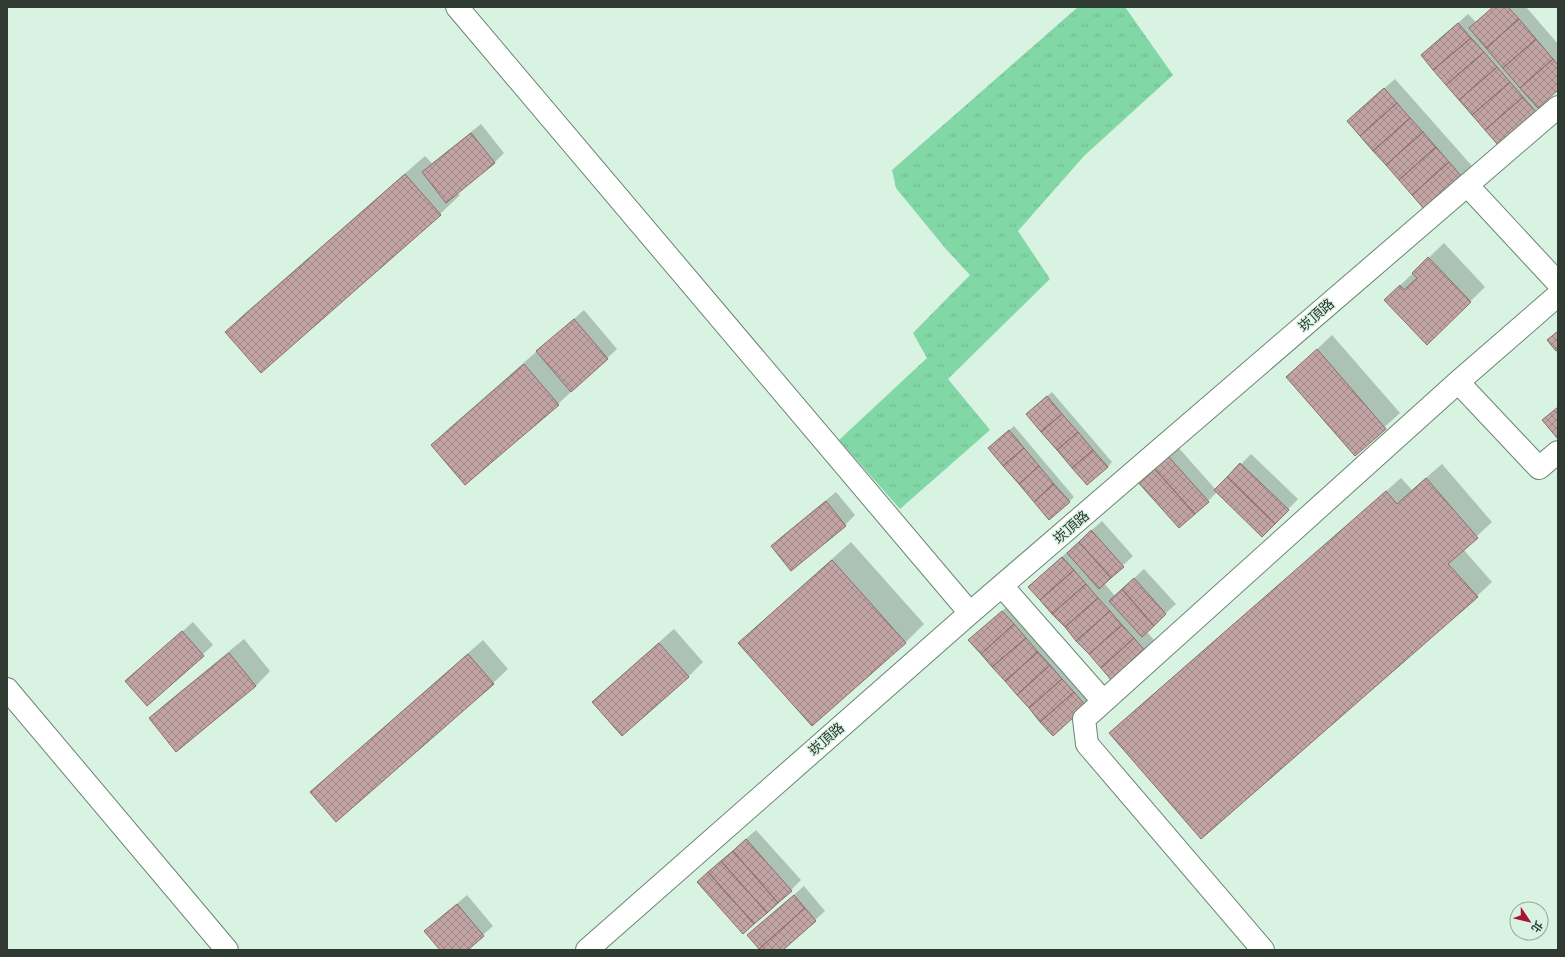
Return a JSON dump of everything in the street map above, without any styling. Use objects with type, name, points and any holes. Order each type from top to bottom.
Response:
[{"type":"street","points":[[457,7],[970,613]]},
{"type":"street","name":"崁頂路","points":[[586,950],[970,613],[1558,107]]},
{"type":"street","points":[[1467,185],[1558,283]]},
{"type":"street","points":[[1264,950],[1087,744],[1084,719],[1458,382],[1558,295]]},
{"type":"street","points":[[1458,382],[1539,468],[1558,452]]},
{"type":"street","points":[[1002,586],[1097,694]]},
{"type":"street","points":[[7,689],[227,950]]},
{"type":"green space","points":[[1078,7],[1125,7],[1173,75],[1084,156],[1018,231],[1050,279],[948,379],[990,430],[900,509],[839,440],[927,358],[913,333],[970,275],[945,248],[896,188],[892,170]]},
{"type":"building","points":[[1493,7],[1508,7],[1519,19],[1486,48],[1469,28]]},
{"type":"building","points":[[1519,19],[1536,39],[1503,68],[1486,48]]},
{"type":"building","points":[[1458,23],[1471,38],[1433,70],[1421,55]]},
{"type":"building","points":[[1471,38],[1484,52],[1446,85],[1433,70]]},
{"type":"building","points":[[1536,39],[1553,59],[1520,88],[1503,68]]},
{"type":"building","points":[[1484,52],[1497,67],[1459,100],[1446,85]]},
{"type":"building","points":[[1553,59],[1558,65],[1558,90],[1538,108],[1520,88]]},
{"type":"building","points":[[1497,67],[1510,82],[1472,115],[1459,100]]},
{"type":"building","points":[[1510,82],[1523,97],[1485,130],[1472,115]]},
{"type":"building","points":[[1384,88],[1397,103],[1360,136],[1347,121]]},
{"type":"building","points":[[1523,97],[1536,112],[1498,145],[1485,130]]},
{"type":"building","points":[[1397,103],[1410,118],[1373,151],[1360,136]]},
{"type":"building","points":[[1410,118],[1423,132],[1386,165],[1373,151]]},
{"type":"building","points":[[1423,132],[1436,147],[1399,180],[1386,165]]},
{"type":"building","points":[[471,133],[495,163],[446,203],[422,172]]},
{"type":"building","points":[[1436,147],[1449,162],[1412,195],[1399,180]]},
{"type":"building","points":[[1449,162],[1462,177],[1425,210],[1412,195]]},
{"type":"building","points":[[405,174],[441,215],[261,373],[225,332]]},
{"type":"building","points":[[1428,257],[1471,302],[1427,345],[1384,300],[1400,285],[1404,290],[1417,278],[1412,273]]},
{"type":"building","points":[[574,319],[608,359],[571,392],[536,351]]},
{"type":"building","points":[[1558,331],[1558,350],[1556,351],[1547,340]]},
{"type":"building","points":[[1317,349],[1386,429],[1355,456],[1286,377]]},
{"type":"building","points":[[524,364],[559,405],[465,485],[431,445]]},
{"type":"building","points":[[1047,396],[1062,414],[1041,432],[1026,414]]},
{"type":"building","points":[[1558,407],[1558,439],[1542,420]]},
{"type":"building","points":[[1062,414],[1078,432],[1057,450],[1041,432]]},
{"type":"building","points":[[1009,430],[1024,448],[1003,466],[988,448]]},
{"type":"building","points":[[1078,432],[1093,450],[1072,468],[1057,450]]},
{"type":"building","points":[[1024,448],[1039,466],[1019,484],[1003,466]]},
{"type":"building","points":[[1093,450],[1108,467],[1087,485],[1072,468]]},
{"type":"building","points":[[1167,455],[1209,502],[1195,514],[1153,467]]},
{"type":"building","points":[[1240,463],[1289,510],[1275,524],[1227,477]]},
{"type":"building","points":[[1039,466],[1054,484],[1034,502],[1019,484]]},
{"type":"building","points":[[1153,467],[1195,514],[1179,528],[1137,481]]},
{"type":"building","points":[[1227,477],[1275,524],[1262,537],[1214,490]]},
{"type":"building","points":[[1426,478],[1478,538],[1448,564],[1478,597],[1201,839],[1109,733],[1386,491],[1397,504]]},
{"type":"building","points":[[1054,484],[1070,502],[1049,520],[1034,502]]},
{"type":"building","points":[[826,501],[846,526],[791,571],[771,546]]},
{"type":"building","points":[[1091,530],[1124,567],[1111,578],[1079,542]]},
{"type":"building","points":[[1079,542],[1111,578],[1099,589],[1067,553]]},
{"type":"building","points":[[1062,557],[1074,570],[1040,600],[1028,587]]},
{"type":"building","points":[[832,560],[906,643],[812,726],[738,643]]},
{"type":"building","points":[[1074,570],[1086,584],[1052,614],[1040,600]]},
{"type":"building","points":[[1134,578],[1166,614],[1154,626],[1122,589]]},
{"type":"building","points":[[1086,584],[1098,598],[1065,627],[1052,614]]},
{"type":"building","points":[[1122,589],[1154,626],[1142,637],[1109,601]]},
{"type":"building","points":[[1098,598],[1110,611],[1076,641],[1065,627]]},
{"type":"building","points":[[1002,611],[1014,624],[981,654],[968,640]]},
{"type":"building","points":[[1110,611],[1122,625],[1089,654],[1076,641]]},
{"type":"building","points":[[1014,624],[1026,638],[992,667],[981,654]]},
{"type":"building","points":[[1122,625],[1134,638],[1101,668],[1089,654]]},
{"type":"building","points":[[182,631],[204,656],[147,706],[125,681]]},
{"type":"building","points":[[1026,638],[1038,652],[1005,681],[992,667]]},
{"type":"building","points":[[1134,638],[1146,652],[1113,682],[1101,668]]},
{"type":"building","points":[[659,643],[689,677],[622,736],[592,702]]},
{"type":"building","points":[[1038,652],[1050,665],[1017,695],[1005,681]]},
{"type":"building","points":[[229,653],[256,686],[176,752],[149,718]]},
{"type":"building","points":[[468,654],[494,684],[336,822],[310,792]]},
{"type":"building","points":[[1050,665],[1062,679],[1029,708],[1017,695]]},
{"type":"building","points":[[1062,679],[1074,692],[1040,722],[1029,708]]},
{"type":"building","points":[[1074,692],[1086,706],[1053,736],[1040,722]]},
{"type":"building","points":[[746,839],[792,891],[778,903],[733,851]]},
{"type":"building","points":[[733,851],[778,903],[767,913],[721,861]]},
{"type":"building","points":[[721,861],[767,913],[754,924],[708,872]]},
{"type":"building","points":[[708,872],[754,924],[743,934],[697,882]]},
{"type":"building","points":[[794,895],[805,908],[759,949],[747,935]]},
{"type":"building","points":[[457,904],[484,936],[468,950],[440,950],[424,931]]},
{"type":"building","points":[[805,908],[816,921],[783,950],[759,949]]}]
